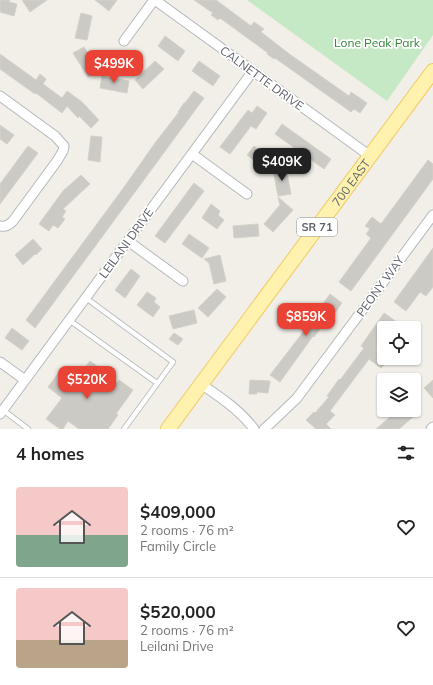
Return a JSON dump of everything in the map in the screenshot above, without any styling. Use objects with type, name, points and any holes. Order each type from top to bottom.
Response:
[{"type":"main road","name":"700 EAST","points":[[168,429],[433,71]]},
{"type":"street","points":[[124,41],[154,0]]},
{"type":"street","name":"CALNETTE DRIVE","points":[[154,0],[370,156]]},
{"type":"street","name":"LEILANI DRIVE","points":[[1,412],[253,71]]},
{"type":"street","points":[[0,96],[54,136],[64,146],[57,161],[16,217],[9,224],[3,226]]},
{"type":"street","points":[[192,154],[247,194]]},
{"type":"street","name":"PEONY WAY","points":[[264,429],[297,398],[433,215]]},
{"type":"street","points":[[128,241],[183,281]]},
{"type":"street","points":[[0,362],[25,380]]},
{"type":"street","points":[[201,384],[237,410],[254,429]]},
{"type":"lane","points":[[86,298],[173,362],[124,429]]},
{"type":"lane","points":[[69,320],[157,383]]},
{"type":"lane","points":[[1,412],[28,429]]},
{"type":"green space","name":"Lone Peak Park","points":[[247,0],[433,0],[433,35],[387,101]]},
{"type":"building","points":[[0,0],[10,0],[9,2],[17,4],[14,16],[0,12]]},
{"type":"building","points":[[22,0],[47,0],[30,12]]},
{"type":"building","points":[[95,0],[117,0],[109,11]]},
{"type":"building","points":[[194,0],[216,0],[251,26],[254,22],[264,29],[261,32],[288,53],[349,96],[351,92],[367,103],[360,113],[354,109],[351,112],[275,58],[274,59],[267,54],[268,53],[220,18],[218,20],[211,15],[213,13]]},
{"type":"building","points":[[81,13],[92,16],[87,40],[75,38]]},
{"type":"building","points":[[165,36],[185,51],[178,61],[158,46]]},
{"type":"building","points":[[84,47],[99,71],[88,77],[73,53]]},
{"type":"building","points":[[0,54],[36,80],[40,74],[46,79],[43,84],[62,98],[67,91],[82,102],[99,120],[91,128],[79,116],[78,118],[67,106],[62,113],[36,93],[35,94],[0,69]]},
{"type":"building","points":[[155,61],[164,69],[143,89],[135,80]]},
{"type":"building","points":[[199,61],[220,76],[213,86],[192,71]]},
{"type":"building","points":[[102,76],[129,81],[127,93],[100,88]]},
{"type":"building","points":[[194,91],[204,98],[35,328],[26,320]]},
{"type":"building","points":[[257,106],[267,113],[256,129],[251,126],[230,154],[220,147],[248,110],[252,113]]},
{"type":"building","points":[[282,124],[331,159],[324,169],[275,134]]},
{"type":"building","points":[[0,125],[14,135],[7,144],[0,139]]},
{"type":"building","points":[[91,136],[102,137],[100,162],[88,160]]},
{"type":"building","points":[[28,146],[38,153],[0,204],[0,184]]},
{"type":"building","points":[[254,146],[273,161],[266,170],[247,155]]},
{"type":"building","points":[[428,160],[433,164],[433,179],[351,291],[339,282],[371,238],[366,234],[370,229],[365,226],[372,217],[381,224]]},
{"type":"building","points":[[286,168],[291,194],[278,196],[273,170]]},
{"type":"building","points":[[81,175],[90,184],[63,209],[66,211],[62,217],[65,219],[58,228],[53,225],[49,231],[39,224],[63,191]]},
{"type":"building","points":[[194,183],[204,191],[165,243],[155,236]]},
{"type":"building","points":[[278,197],[293,210],[273,232],[264,224],[280,205]]},
{"type":"building","points":[[211,204],[220,211],[218,215],[224,220],[217,229],[202,218]]},
{"type":"building","points":[[258,224],[259,236],[234,238],[233,226]]},
{"type":"building","points":[[189,234],[209,248],[202,258],[182,244]]},
{"type":"building","points":[[33,239],[42,249],[23,265],[15,255]]},
{"type":"building","points":[[433,248],[433,287],[426,296],[420,292],[406,311],[394,302]]},
{"type":"building","points":[[220,255],[226,281],[214,284],[209,263],[204,259]]},
{"type":"building","points":[[131,269],[140,276],[125,298],[115,290]]},
{"type":"building","points":[[217,289],[226,297],[208,317],[198,308]]},
{"type":"building","points":[[147,292],[156,298],[154,302],[160,307],[153,317],[137,305]]},
{"type":"building","points":[[330,294],[342,303],[332,317],[330,315],[314,337],[313,336],[280,382],[270,375],[321,309],[320,308]]},
{"type":"building","points":[[194,310],[197,323],[173,329],[169,316]]},
{"type":"building","points":[[384,313],[396,321],[378,321]]},
{"type":"building","points":[[377,323],[377,365],[369,359],[330,411],[335,415],[326,424],[331,429],[316,429],[306,420],[314,412],[315,413],[329,397],[327,396],[339,379],[340,380],[364,348],[361,346]]},
{"type":"building","points":[[12,328],[29,341],[22,350],[5,338]]},
{"type":"building","points":[[174,333],[183,339],[178,345],[169,339]]},
{"type":"building","points":[[90,361],[105,372],[98,380],[112,390],[119,380],[133,390],[116,414],[118,415],[108,429],[79,429],[68,421],[63,429],[60,429],[46,419],[62,398],[48,387],[60,371],[74,381]]},
{"type":"building","points":[[250,380],[270,381],[268,393],[257,392],[257,394],[249,394]]},
{"type":"building","points":[[433,380],[433,398],[424,388]]},
{"type":"building","points":[[390,417],[413,417],[399,429],[376,429]]}]
